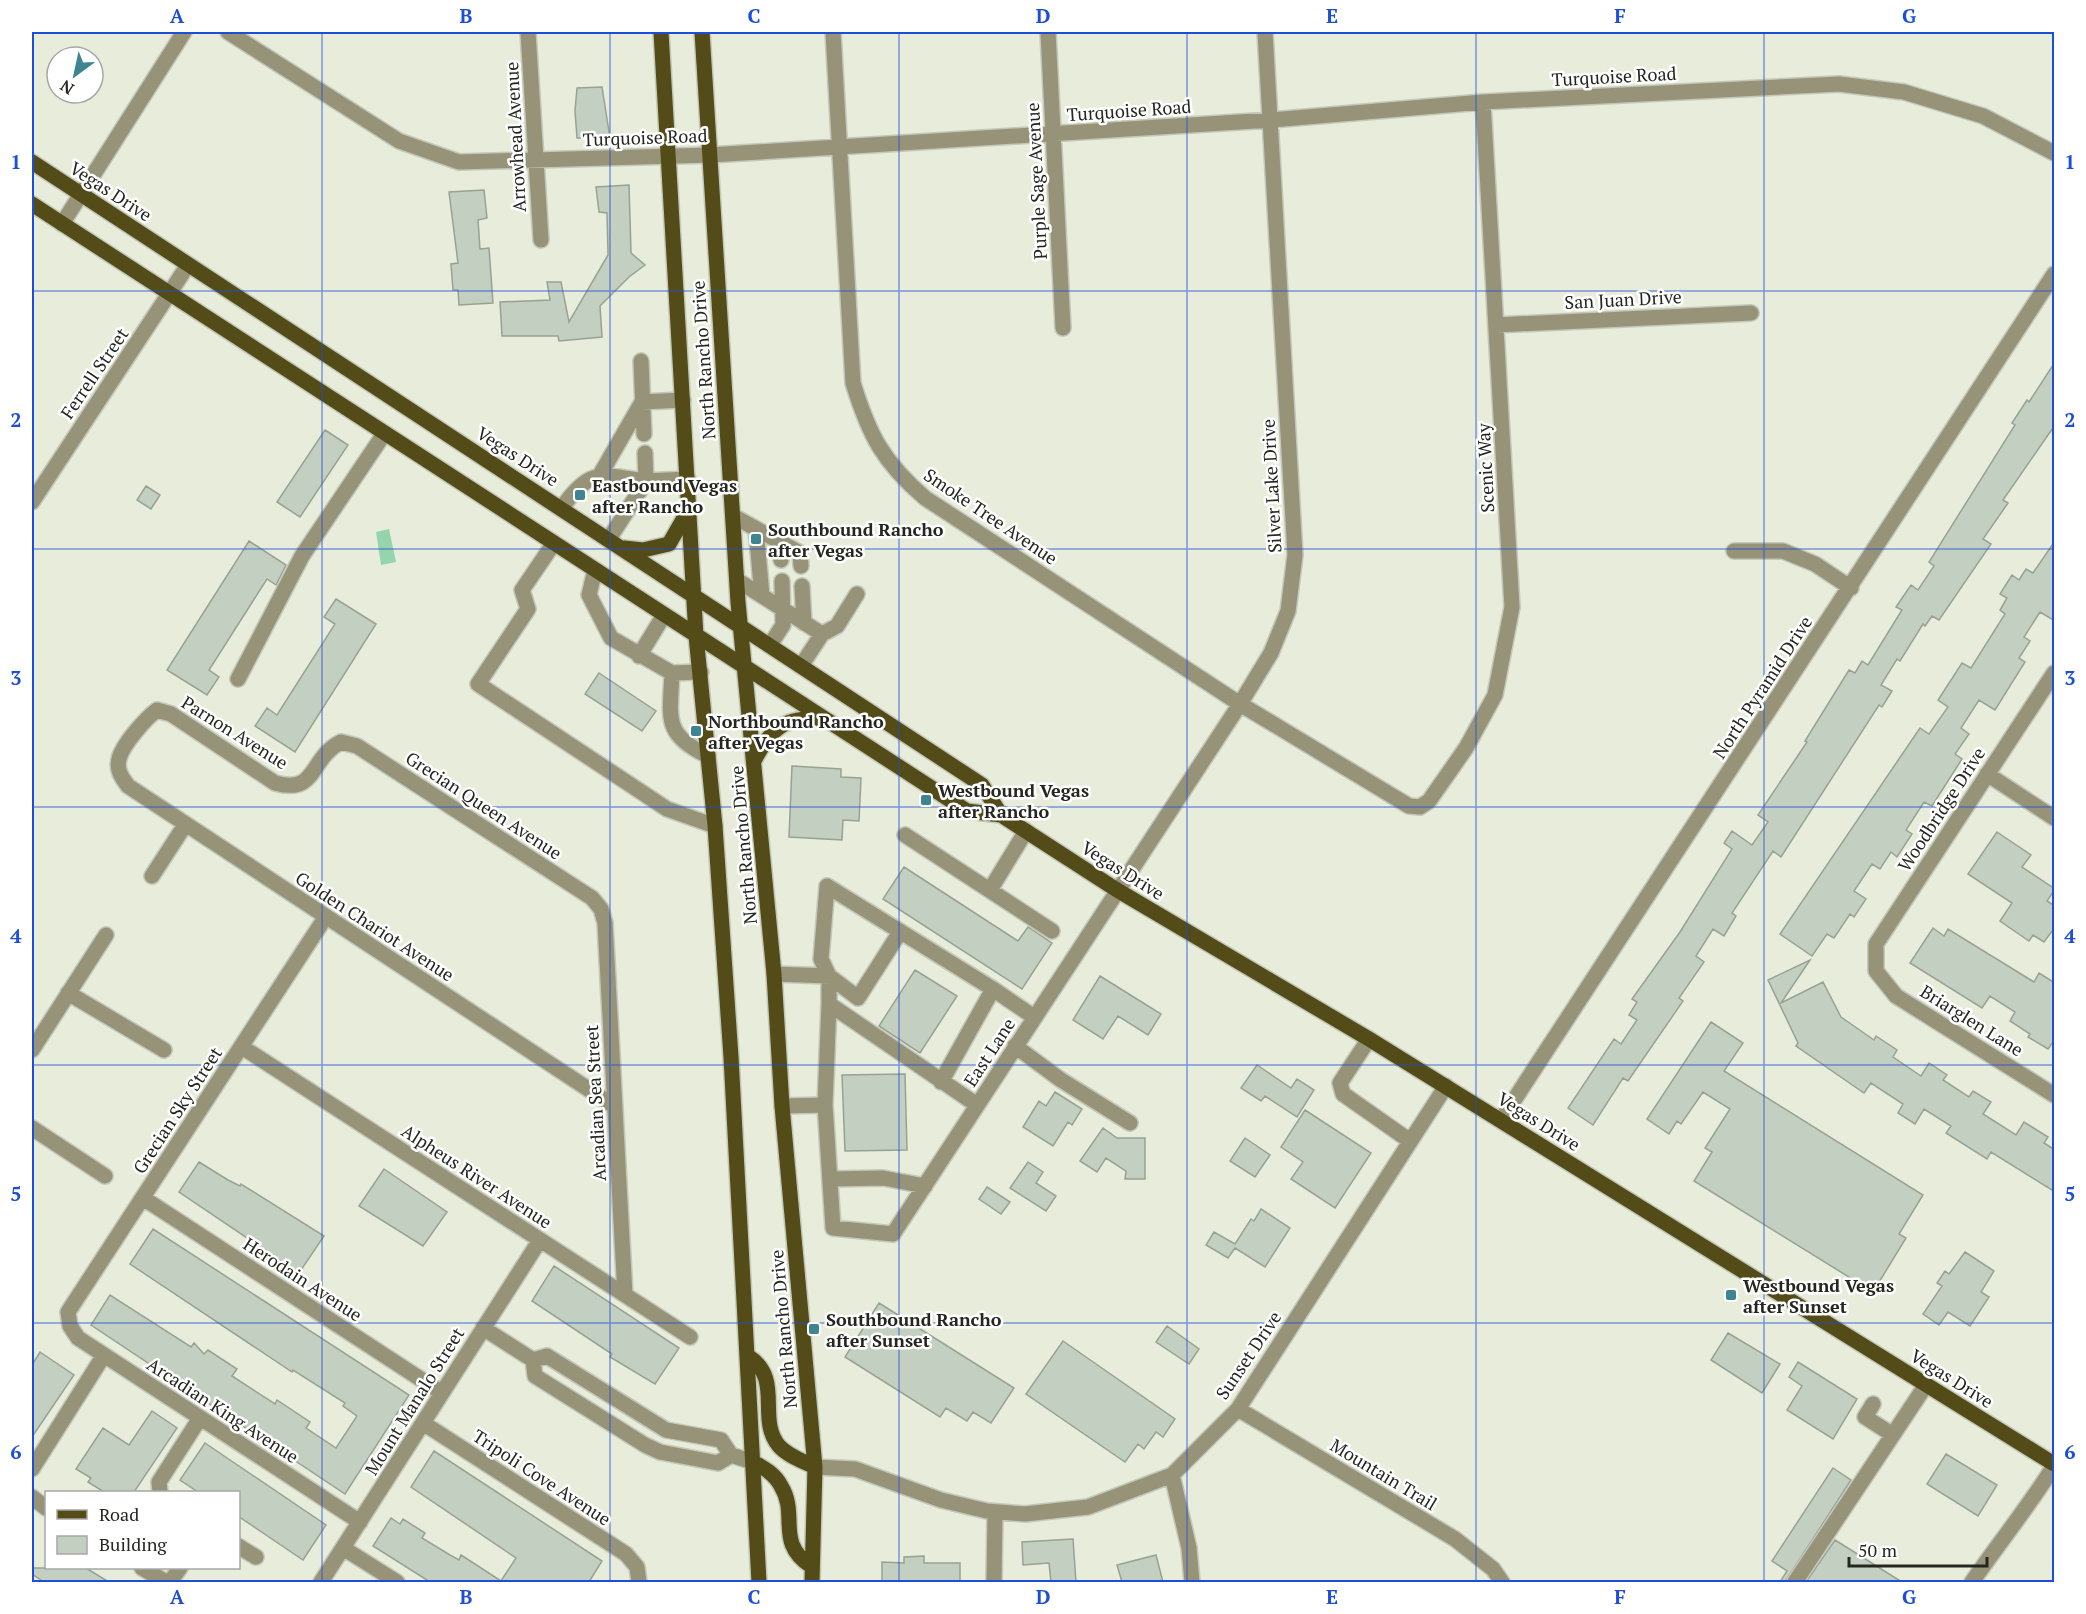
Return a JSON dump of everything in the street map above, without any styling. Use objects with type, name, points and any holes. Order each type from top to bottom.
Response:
[{"type":"main road","name":"North Rancho Drive","points":[[661,32],[696,636],[715,826],[748,1356],[759,1582]]},
{"type":"main road","name":"North Rancho Drive","points":[[702,32],[737,580],[774,974],[782,1107],[815,1467],[812,1582]]},
{"type":"main road","name":"Vegas Drive","points":[[32,162],[982,785],[1001,815]]},
{"type":"main road","name":"Vegas Drive","points":[[32,204],[966,810],[1001,815],[1117,890],[1370,1039],[2055,1465]]},
{"type":"main road","points":[[615,543],[643,550],[669,544],[689,508]]},
{"type":"main road","points":[[755,759],[764,742],[781,725],[793,720],[823,718]]},
{"type":"main road","points":[[748,1356],[763,1370],[767,1379],[773,1437],[787,1453],[815,1467]]},
{"type":"main road","points":[[753,1462],[771,1472],[781,1485],[785,1494],[790,1540],[795,1553],[811,1566]]},
{"type":"street","points":[[62,224],[184,32]]},
{"type":"street","name":"Turquoise Road","points":[[228,32],[399,141],[459,162],[710,155],[1271,120],[1483,102],[1839,84],[1904,92],[1983,116],[2055,153]]},
{"type":"street","name":"Arrowhead Avenue","points":[[528,32],[541,240]]},
{"type":"street","name":"Smoke Tree Avenue","points":[[833,32],[853,383],[863,415],[890,465],[925,498],[1240,704],[1409,806],[1420,807]]},
{"type":"street","name":"Purple Sage Avenue","points":[[1048,32],[1063,328]]},
{"type":"street","name":"Silver Lake Drive","points":[[1117,890],[1240,704],[1270,653],[1288,611],[1295,555],[1265,32]]},
{"type":"street","name":"Scenic Way","points":[[1420,807],[1429,801],[1466,748],[1494,695],[1512,607],[1483,102]]},
{"type":"street","name":"Ferrell Street","points":[[32,502],[188,265]]},
{"type":"street","name":"North Pyramid Drive","points":[[1500,1120],[2055,274]]},
{"type":"street","name":"San Juan Drive","points":[[1496,325],[1751,313]]},
{"type":"street","points":[[640,361],[644,434]]},
{"type":"street","points":[[642,402],[683,400]]},
{"type":"street","points":[[600,475],[642,402]]},
{"type":"street","points":[[238,679],[302,556],[384,434]]},
{"type":"street","points":[[615,543],[646,481],[645,453]]},
{"type":"street","points":[[32,472],[45,481]]},
{"type":"street","points":[[562,508],[577,486],[600,475],[646,481],[688,479]]},
{"type":"street","points":[[733,516],[800,553],[801,566]]},
{"type":"street","points":[[756,529],[762,596]]},
{"type":"street","points":[[778,542],[781,561]]},
{"type":"street","points":[[554,543],[522,590],[528,609],[478,684],[667,809],[715,826]]},
{"type":"street","points":[[1734,550],[1783,551],[1815,564],[1851,588]]},
{"type":"street","points":[[595,570],[589,595],[611,638],[672,673],[700,672]]},
{"type":"street","points":[[737,580],[822,634]]},
{"type":"street","points":[[770,645],[783,625],[782,581]]},
{"type":"street","points":[[802,586],[804,623]]},
{"type":"street","points":[[801,666],[822,634],[837,626],[857,594]]},
{"type":"street","points":[[639,656],[664,615]]},
{"type":"street","points":[[672,673],[670,708],[674,730],[685,745],[708,756]]},
{"type":"street","name":"Woodbridge Drive","points":[[1876,971],[1876,944],[2055,673]]},
{"type":"street","name":"Parnon Avenue","points":[[119,774],[119,759],[146,718],[158,710],[171,714],[275,783],[292,788],[306,781],[327,749],[341,742]]},
{"type":"street","name":"Grecian Queen Avenue","points":[[341,742],[357,746],[592,898],[601,909]]},
{"type":"street","name":"Golden Chariot Avenue","points":[[119,774],[128,786],[186,825],[614,1106]]},
{"type":"street","points":[[1987,774],[2055,818]]},
{"type":"street","points":[[152,876],[186,825]]},
{"type":"street","points":[[990,890],[1026,831]]},
{"type":"street","points":[[905,835],[1052,931]]},
{"type":"street","points":[[925,1186],[883,1178],[830,1179],[825,1105],[829,976],[821,958],[827,886],[1034,1017]]},
{"type":"street","name":"East Lane","points":[[830,1179],[833,1228],[893,1234],[1117,890]]},
{"type":"street","name":"Arcadian Sea Street","points":[[601,909],[605,923],[625,1295]]},
{"type":"street","name":"Grecian Sky Street","points":[[70,1326],[68,1312],[325,918]]},
{"type":"street","points":[[774,974],[829,976],[858,998],[900,932]]},
{"type":"street","points":[[32,1050],[106,935]]},
{"type":"street","name":"Briarglen Lane","points":[[1876,971],[1896,996],[2055,1095]]},
{"type":"street","points":[[941,1082],[993,989]]},
{"type":"street","points":[[68,993],[164,1050]]},
{"type":"street","points":[[829,1004],[977,1105]]},
{"type":"street","points":[[1370,1039],[1340,1083],[1343,1094],[1410,1141]]},
{"type":"street","points":[[1015,1046],[1061,1080],[1130,1123]]},
{"type":"street","name":"Alpheus River Avenue","points":[[242,1047],[690,1337]]},
{"type":"street","name":"Sunset Drive","points":[[815,1467],[855,1469],[941,1500],[995,1512],[1026,1514],[1088,1507],[1172,1475],[1238,1409],[1446,1086]]},
{"type":"street","points":[[782,1107],[825,1105]]},
{"type":"street","points":[[32,1128],[105,1176]]},
{"type":"street","name":"Herodain Avenue","points":[[143,1198],[442,1393]]},
{"type":"street","name":"Mount Manalo Street","points":[[321,1582],[540,1240]]},
{"type":"street","name":"Arcadian King Avenue","points":[[70,1326],[78,1338],[360,1522]]},
{"type":"street","points":[[483,1328],[533,1360],[547,1356],[666,1430],[721,1440],[731,1455],[753,1462]]},
{"type":"street","points":[[32,1469],[104,1355]]},
{"type":"street","points":[[533,1360],[535,1376],[629,1436],[660,1452],[718,1463],[731,1455]]},
{"type":"street","points":[[562,1393],[574,1373]]},
{"type":"street","points":[[1795,1582],[1926,1385]]},
{"type":"street","points":[[1874,1404],[1865,1417],[1893,1435]]},
{"type":"street","name":"Mountain Trail","points":[[1238,1409],[1455,1539],[1493,1569],[1502,1582]]},
{"type":"street","points":[[160,1491],[159,1482],[200,1418]]},
{"type":"street","name":"Tripoli Cove Avenue","points":[[423,1423],[626,1554],[638,1575]]},
{"type":"street","points":[[1972,1582],[2006,1532],[2032,1503],[2055,1465]]},
{"type":"street","points":[[1172,1475],[1189,1548],[1192,1582]]},
{"type":"street","points":[[994,1582],[995,1512]]},
{"type":"street","points":[[240,1547],[256,1557]]},
{"type":"street","points":[[343,1548],[397,1582]]},
{"type":"street","points":[[143,1569],[161,1581],[179,1569]]},
{"type":"shaded area","points":[[389,529],[396,562],[381,565],[376,532]]},
{"type":"building","points":[[602,87],[610,138],[577,138],[575,111],[577,88]]},
{"type":"building","points":[[629,185],[631,253],[645,265],[629,277],[600,306],[602,337],[559,341],[558,336],[502,336],[500,302],[550,300],[547,282],[561,282],[569,322],[608,255],[607,213],[599,212],[596,187]]},
{"type":"building","points":[[484,190],[487,218],[478,220],[480,249],[489,248],[493,303],[459,305],[458,290],[453,290],[451,264],[458,263],[449,192]]},
{"type":"building","points":[[2055,362],[2055,425],[2003,500],[2008,503],[1983,539],[1991,544],[1939,620],[1932,616],[1925,626],[1923,624],[1900,661],[1897,659],[1881,685],[1892,691],[1882,707],[1879,705],[1781,857],[1773,851],[1732,913],[1736,916],[1724,936],[1713,929],[1696,956],[1704,962],[1679,998],[1683,1001],[1628,1081],[1623,1078],[1593,1125],[1568,1108],[1614,1039],[1621,1044],[1637,1020],[1629,1015],[1637,1002],[1632,999],[1680,932],[1732,849],[1724,843],[1732,831],[1752,845],[1768,822],[1758,815],[1807,742],[1805,741],[1849,670],[1855,673],[1862,661],[1868,665],[1902,610],[1896,607],[1911,585],[1918,590],[1934,566],[1929,562],[2015,425],[2012,423]]},
{"type":"building","points":[[325,430],[348,445],[300,517],[277,502]]},
{"type":"building","points":[[146,486],[160,495],[151,509],[137,500]]},
{"type":"building","points":[[249,541],[286,565],[276,585],[267,579],[209,670],[219,677],[207,695],[167,670]]},
{"type":"building","points":[[2055,541],[2055,621],[2040,612],[2024,637],[2030,641],[2019,658],[2025,662],[1995,710],[1979,700],[1961,728],[1969,734],[1955,754],[1962,759],[1932,806],[1924,802],[1906,830],[1912,834],[1897,857],[1891,852],[1880,869],[1872,864],[1854,891],[1866,899],[1854,917],[1850,914],[1834,938],[1827,934],[1812,956],[1780,934],[1920,728],[1929,734],[1948,707],[1938,700],[1962,663],[1971,668],[2005,614],[2000,610],[2007,598],[2000,594],[2012,575],[2019,580],[2026,569],[2033,573]]},
{"type":"building","points":[[336,599],[376,624],[295,752],[255,726],[267,708],[277,715],[335,624],[324,617]]},
{"type":"building","points":[[599,673],[656,711],[642,731],[585,694]]},
{"type":"building","points":[[792,766],[841,769],[841,777],[861,778],[859,821],[843,820],[842,840],[789,837]]},
{"type":"building","points":[[1997,832],[2031,855],[2022,867],[2055,889],[2047,901],[2055,906],[2055,927],[2044,942],[2033,935],[2029,941],[2000,921],[2012,903],[1968,874]]},
{"type":"building","points":[[904,867],[1018,941],[1028,927],[1052,943],[1022,989],[883,899]]},
{"type":"building","points":[[1933,928],[1944,936],[1948,929],[2034,982],[2039,973],[2055,983],[2055,1039],[2048,1049],[2028,1037],[2030,1034],[2010,1021],[2015,1012],[1990,996],[1982,1008],[1910,963]]},
{"type":"building","points":[[1810,960],[1781,1003],[1823,982],[1841,1017],[1874,1040],[1876,1036],[1897,1050],[1893,1057],[1921,1076],[1929,1063],[1947,1075],[1943,1080],[1969,1097],[1973,1091],[1991,1102],[1983,1114],[2016,1135],[2024,1122],[2048,1137],[2044,1143],[2055,1150],[2055,1192],[1991,1152],[1987,1159],[1946,1133],[1951,1126],[1924,1109],[1915,1124],[1898,1113],[1903,1104],[1871,1083],[1864,1093],[1796,1046],[1798,1043],[1768,980]]},
{"type":"building","points":[[915,970],[957,996],[920,1053],[879,1026]]},
{"type":"building","points":[[1100,976],[1161,1014],[1148,1035],[1118,1016],[1103,1039],[1073,1020]]},
{"type":"building","points":[[1711,1022],[1743,1043],[1724,1071],[1923,1195],[1899,1234],[1906,1238],[1873,1292],[1694,1181],[1712,1152],[1705,1148],[1730,1109],[1703,1092],[1681,1124],[1677,1121],[1669,1134],[1647,1119]]},
{"type":"building","points":[[1257,1065],[1291,1088],[1297,1079],[1314,1090],[1297,1117],[1265,1096],[1261,1101],[1241,1088]]},
{"type":"building","points":[[905,1074],[907,1150],[845,1151],[842,1075]]},
{"type":"building","points":[[1055,1092],[1082,1109],[1072,1125],[1068,1122],[1053,1146],[1023,1127],[1039,1101],[1046,1106]]},
{"type":"building","points":[[1305,1110],[1371,1153],[1335,1208],[1291,1179],[1303,1162],[1281,1147]]},
{"type":"building","points":[[1103,1128],[1117,1138],[1145,1138],[1145,1179],[1125,1179],[1126,1171],[1106,1158],[1097,1172],[1080,1161]]},
{"type":"building","points":[[1245,1138],[1270,1155],[1255,1177],[1230,1161]]},
{"type":"building","points":[[199,1162],[228,1180],[240,1186],[241,1184],[324,1236],[299,1273],[179,1192]]},
{"type":"building","points":[[1028,1162],[1043,1172],[1036,1183],[1056,1196],[1046,1211],[1010,1188]]},
{"type":"building","points":[[384,1169],[447,1212],[423,1246],[359,1206]]},
{"type":"building","points":[[987,1187],[1010,1202],[1001,1214],[979,1199]]},
{"type":"building","points":[[1261,1209],[1290,1228],[1265,1267],[1235,1248],[1228,1258],[1206,1245],[1214,1232],[1235,1244],[1251,1219],[1254,1221]]},
{"type":"building","points":[[153,1229],[409,1395],[345,1494],[91,1325],[110,1295],[191,1347],[194,1343],[204,1354],[208,1350],[237,1369],[232,1376],[275,1404],[277,1400],[310,1422],[306,1428],[336,1448],[357,1416],[343,1406],[345,1403],[293,1370],[292,1372],[130,1264]]},
{"type":"building","points":[[1965,1252],[1994,1271],[1981,1292],[1989,1297],[1970,1326],[1948,1312],[1939,1325],[1923,1314],[1942,1286],[1937,1283],[1945,1271],[1949,1274]]},
{"type":"building","points":[[554,1266],[679,1348],[655,1384],[610,1357],[612,1354],[532,1301]]},
{"type":"building","points":[[879,1303],[1014,1388],[991,1423],[973,1412],[967,1421],[946,1408],[940,1417],[845,1357]]},
{"type":"building","points":[[1167,1326],[1199,1349],[1189,1364],[1156,1342]]},
{"type":"building","points":[[1728,1333],[1780,1364],[1762,1393],[1711,1360]]},
{"type":"building","points":[[1063,1341],[1175,1419],[1163,1437],[1156,1432],[1144,1449],[1138,1444],[1125,1462],[1026,1394]]},
{"type":"building","points":[[40,1352],[74,1375],[32,1437],[32,1365]]},
{"type":"building","points":[[1798,1362],[1857,1399],[1833,1439],[1787,1410],[1802,1386],[1789,1377]]},
{"type":"building","points":[[152,1411],[177,1428],[135,1491],[102,1491],[88,1482],[91,1478],[76,1469],[103,1428],[129,1445]]},
{"type":"building","points":[[205,1443],[326,1525],[303,1560],[240,1517],[240,1491],[196,1491],[180,1480]]},
{"type":"building","points":[[434,1451],[602,1561],[589,1582],[430,1582],[373,1546],[391,1518],[400,1524],[403,1519],[425,1533],[422,1538],[459,1560],[461,1555],[501,1581],[516,1558],[411,1487]]},
{"type":"building","points":[[1946,1454],[1997,1485],[1978,1516],[1927,1484]]},
{"type":"building","points":[[1833,1468],[1851,1480],[1785,1582],[1780,1582],[1787,1571],[1772,1561]]},
{"type":"building","points":[[1073,1539],[1076,1582],[1051,1582],[1049,1563],[1023,1565],[1022,1542]]},
{"type":"building","points":[[1835,1540],[1902,1582],[1806,1582]]},
{"type":"building","points":[[1156,1555],[1163,1582],[1122,1582],[1117,1565]]},
{"type":"building","points":[[924,1556],[924,1563],[960,1563],[960,1582],[882,1582],[882,1562],[904,1563],[904,1557]]},
{"type":"building","points":[[32,1568],[88,1569],[109,1582],[44,1582],[32,1574]]},
{"type":"place","name":"Eastbound Vegas after Rancho","points":[[580,495]]},
{"type":"place","name":"Southbound Rancho after Vegas","points":[[756,539]]},
{"type":"place","name":"Northbound Rancho after Vegas","points":[[696,731]]},
{"type":"place","name":"Westbound Vegas after Rancho","points":[[926,800]]},
{"type":"place","name":"Westbound Vegas after Sunset","points":[[1731,1295]]},
{"type":"place","name":"Southbound Rancho after Sunset","points":[[814,1329]]}]
